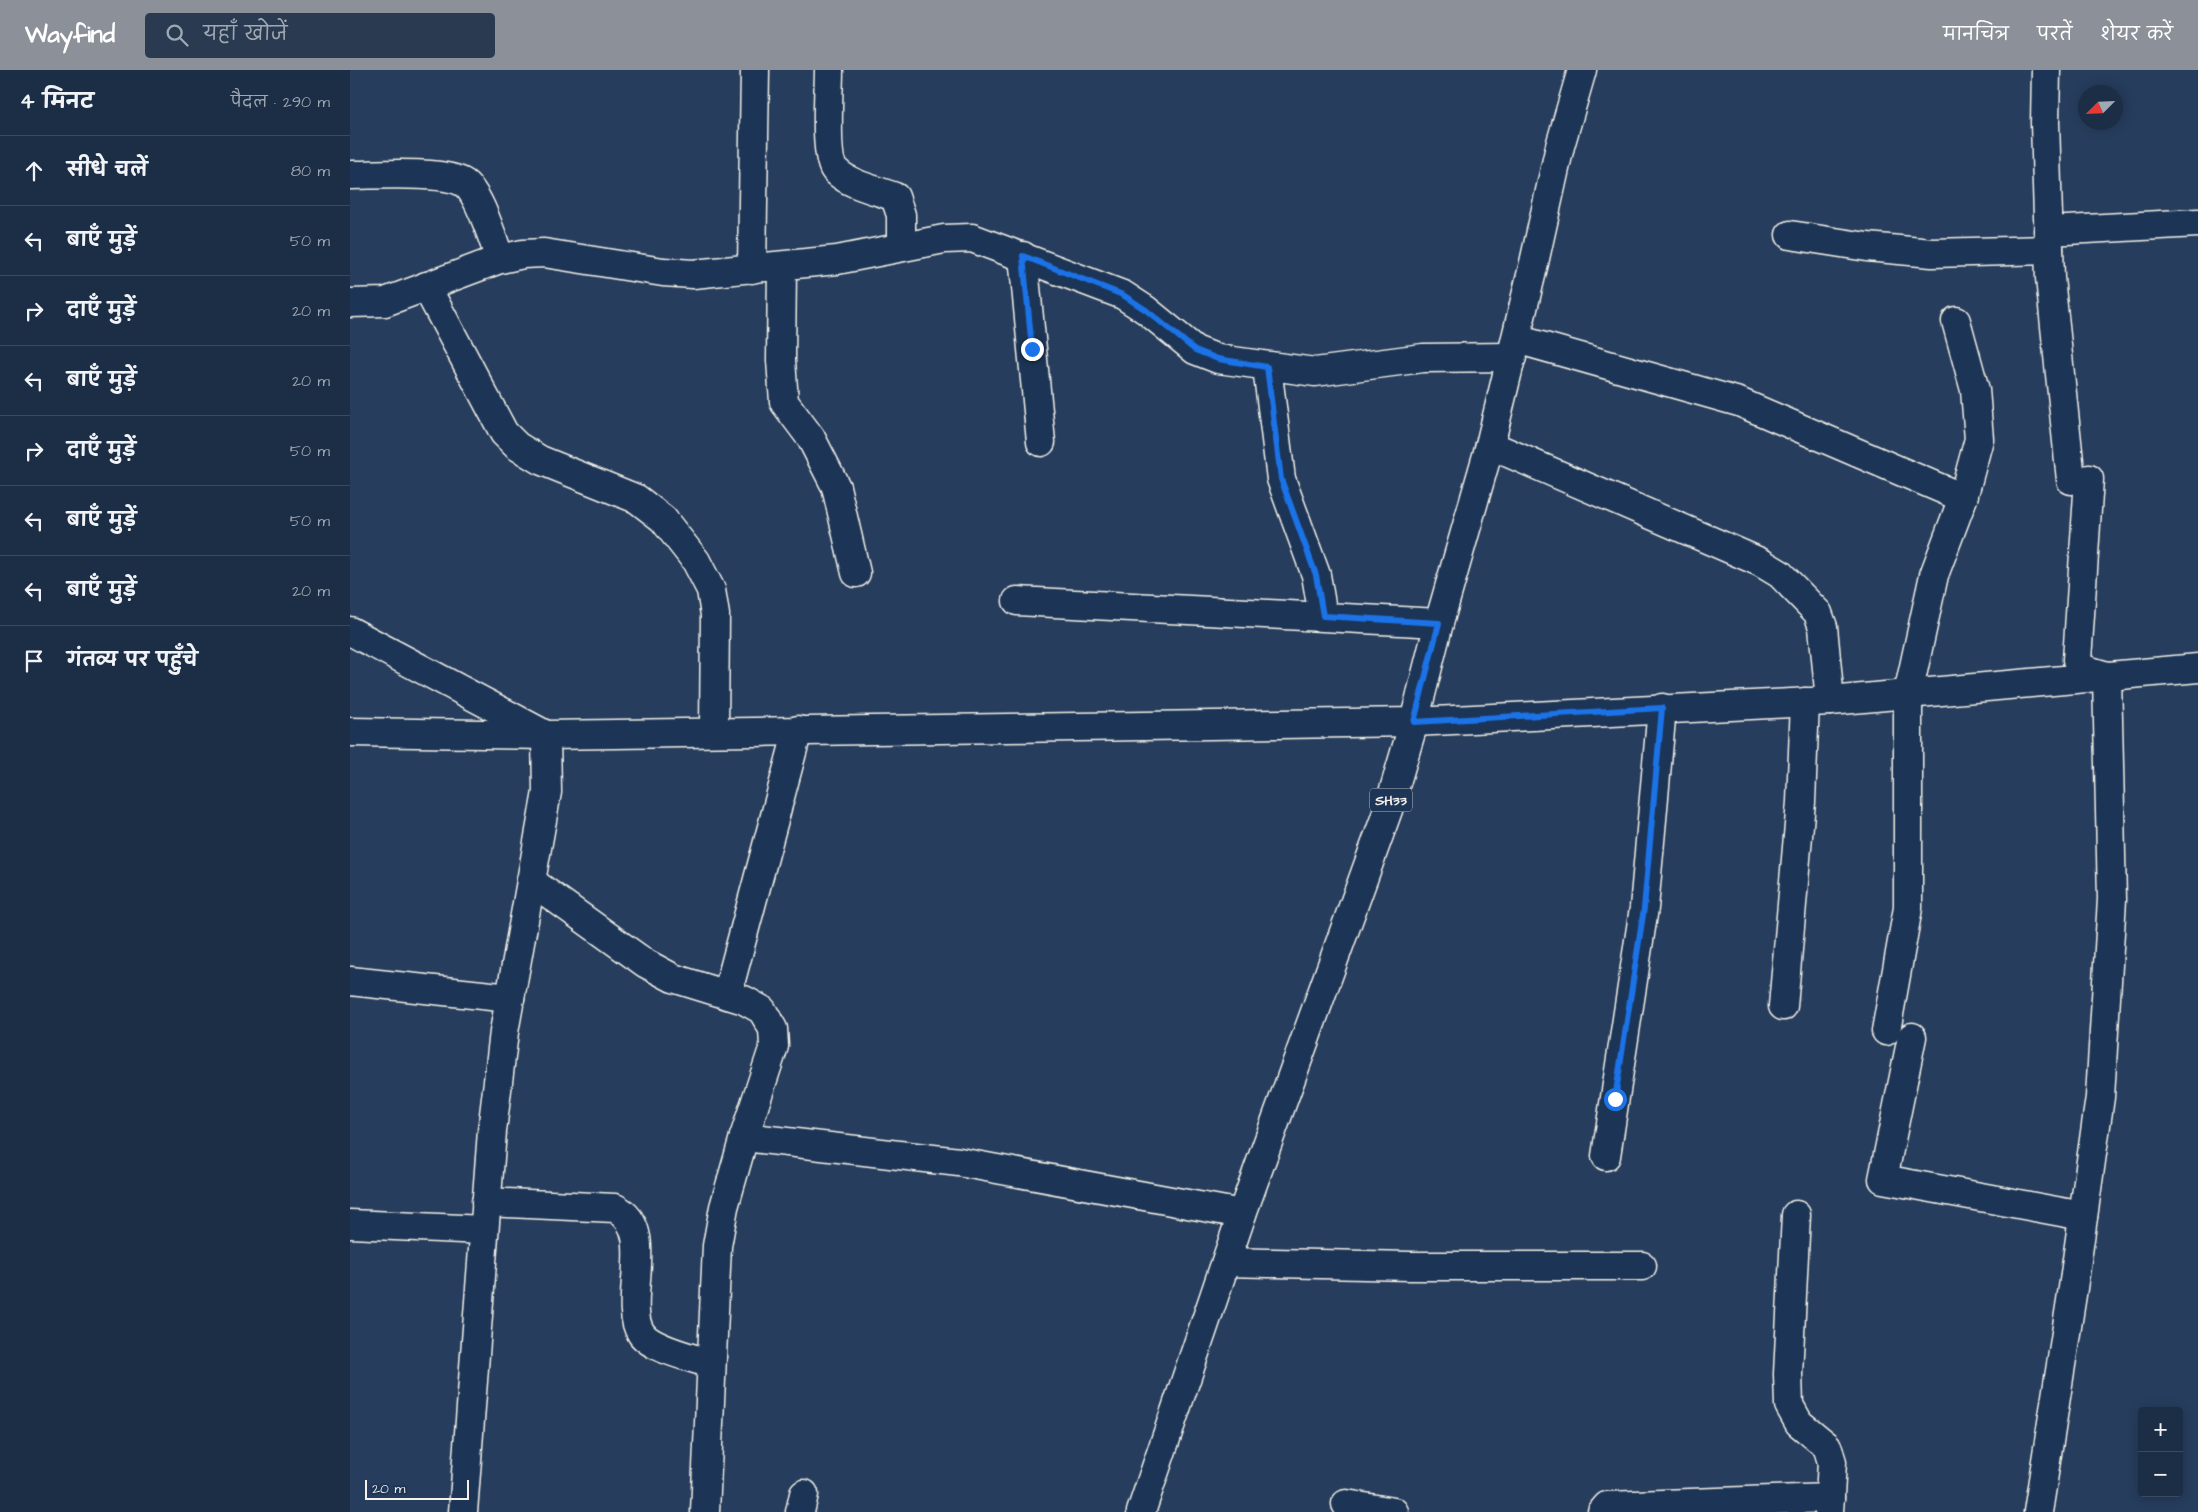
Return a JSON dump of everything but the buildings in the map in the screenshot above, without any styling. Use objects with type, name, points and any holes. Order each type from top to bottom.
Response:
[{"type":"street","points":[[752,269],[755,70]]},
{"type":"street","points":[[829,70],[829,151],[834,169],[846,178],[895,197],[901,215],[901,247]]},
{"type":"street","name":"SH33","points":[[1141,1512],[1242,1214],[1388,810],[1490,445],[1560,146],[1582,70]]},
{"type":"street","points":[[2046,70],[2044,123],[2048,241],[2080,480],[2077,660],[2083,669],[2107,676]]},
{"type":"street","points":[[350,175],[432,176],[450,178],[465,184],[474,195],[500,259]]},
{"type":"street","points":[[1790,235],[1867,247],[1932,253],[2198,223]]},
{"type":"street","points":[[350,302],[385,302],[500,259],[523,254],[544,253],[663,272],[693,274],[837,260],[944,239],[972,238],[1123,295],[1146,310],[1195,350],[1218,359],[1315,372],[1514,348],[1739,402],[1963,498]]},
{"type":"street","points":[[1023,256],[1040,442]]},
{"type":"street","points":[[782,266],[781,360],[784,402],[811,438],[836,487],[856,573]]},
{"type":"street","points":[[426,286],[504,433],[517,446],[540,460],[637,499],[663,519],[696,561],[711,590],[715,615],[714,731]]},
{"type":"street","points":[[1886,1032],[1908,908],[1908,694],[1934,575],[1963,498],[1978,439],[1979,420],[1975,390],[1956,321]]},
{"type":"street","points":[[1267,367],[1281,479],[1316,575],[1323,616]]},
{"type":"street","points":[[1490,445],[1760,562],[1780,574],[1818,613],[1823,627],[1817,702],[1801,802],[1783,1006]]},
{"type":"street","points":[[1017,600],[1439,623]]},
{"type":"street","points":[[350,630],[546,736]]},
{"type":"street","points":[[350,732],[546,736],[714,731],[1414,722],[1662,708],[1817,702],[2198,668]]},
{"type":"street","points":[[2038,1512],[2100,1097],[2112,899],[2107,676]]},
{"type":"street","points":[[1606,1156],[1644,908],[1662,708]]},
{"type":"street","points":[[727,995],[798,730]]},
{"type":"street","points":[[463,1512],[492,1131],[510,998],[547,792],[546,736]]},
{"type":"street","points":[[531,881],[645,963],[673,978],[744,1000],[762,1010],[773,1029],[774,1046],[768,1071],[744,1137],[724,1207],[717,1246],[704,1512]]},
{"type":"street","points":[[350,981],[510,998]]},
{"type":"street","points":[[1912,1037],[1883,1179],[2083,1216]]},
{"type":"street","points":[[744,1137],[959,1162],[1242,1214]]},
{"type":"street","points":[[486,1202],[615,1208],[624,1212],[632,1221],[637,1243],[636,1315],[641,1333],[652,1343],[711,1364]]},
{"type":"street","points":[[1602,1512],[1608,1506],[1669,1508],[1829,1505],[1832,1462],[1827,1446],[1812,1436],[1799,1423],[1789,1405],[1788,1374],[1796,1215]]},
{"type":"street","points":[[350,1224],[484,1230]]},
{"type":"street","points":[[1226,1262],[1410,1266],[1642,1266]]},
{"type":"street","points":[[1346,1504],[1394,1512]]},
{"type":"route","points":[[1032,349],[1023,256],[1123,295],[1146,310],[1195,350],[1218,359],[1267,367],[1281,479],[1292,514],[1316,575],[1323,616],[1439,623],[1414,722],[1662,708],[1644,908],[1615,1099]]}]
